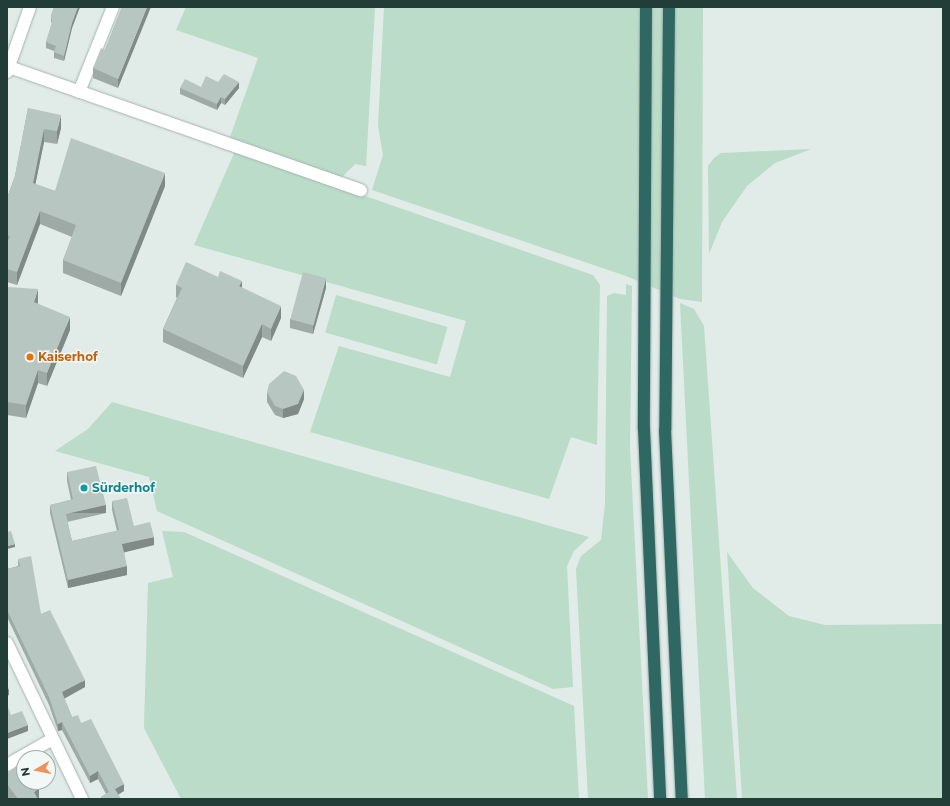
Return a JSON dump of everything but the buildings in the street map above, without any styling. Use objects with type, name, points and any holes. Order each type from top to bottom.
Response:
[{"type":"highway","points":[[646,7],[642,248],[643,322],[647,539],[660,799]]},
{"type":"highway","points":[[669,7],[664,247],[668,540],[682,799]]},
{"type":"street","points":[[30,7],[8,70],[79,92],[361,190]]},
{"type":"street","points":[[79,92],[113,7]]},
{"type":"street","points":[[7,643],[51,740],[82,799]]},
{"type":"street","points":[[7,765],[51,740]]},
{"type":"green space","points":[[186,7],[375,7],[366,166],[355,164],[340,179],[229,140],[258,58],[176,30]]},
{"type":"green space","points":[[384,7],[703,7],[702,302],[680,299],[626,276],[372,190],[383,155],[378,126]]},
{"type":"green space","points":[[811,149],[775,163],[747,186],[722,222],[709,254],[708,166],[714,158],[721,153]]},
{"type":"green space","points":[[235,151],[593,275],[600,285],[597,445],[571,437],[549,499],[310,432],[339,346],[450,377],[466,321],[194,245]]},
{"type":"green space","points":[[626,284],[632,286],[630,448],[648,799],[588,799],[576,569],[581,556],[601,540],[605,504],[607,296],[614,293],[626,295]]},
{"type":"green space","points":[[336,295],[448,327],[437,364],[325,332]]},
{"type":"green space","points":[[680,303],[694,309],[704,326],[737,799],[705,799]]},
{"type":"green space","points":[[112,402],[589,537],[574,551],[567,566],[573,687],[553,689],[157,511],[149,477],[55,451],[88,429]]},
{"type":"green space","points":[[162,531],[184,532],[574,706],[579,799],[181,799],[144,728],[148,583],[173,577]]},
{"type":"green space","points":[[727,552],[753,588],[789,616],[825,625],[943,624],[943,799],[742,799]]},
{"type":"place","name":"Kaiserhof","points":[[30,357]]},
{"type":"place","name":"Sürderhof","points":[[84,488]]}]
